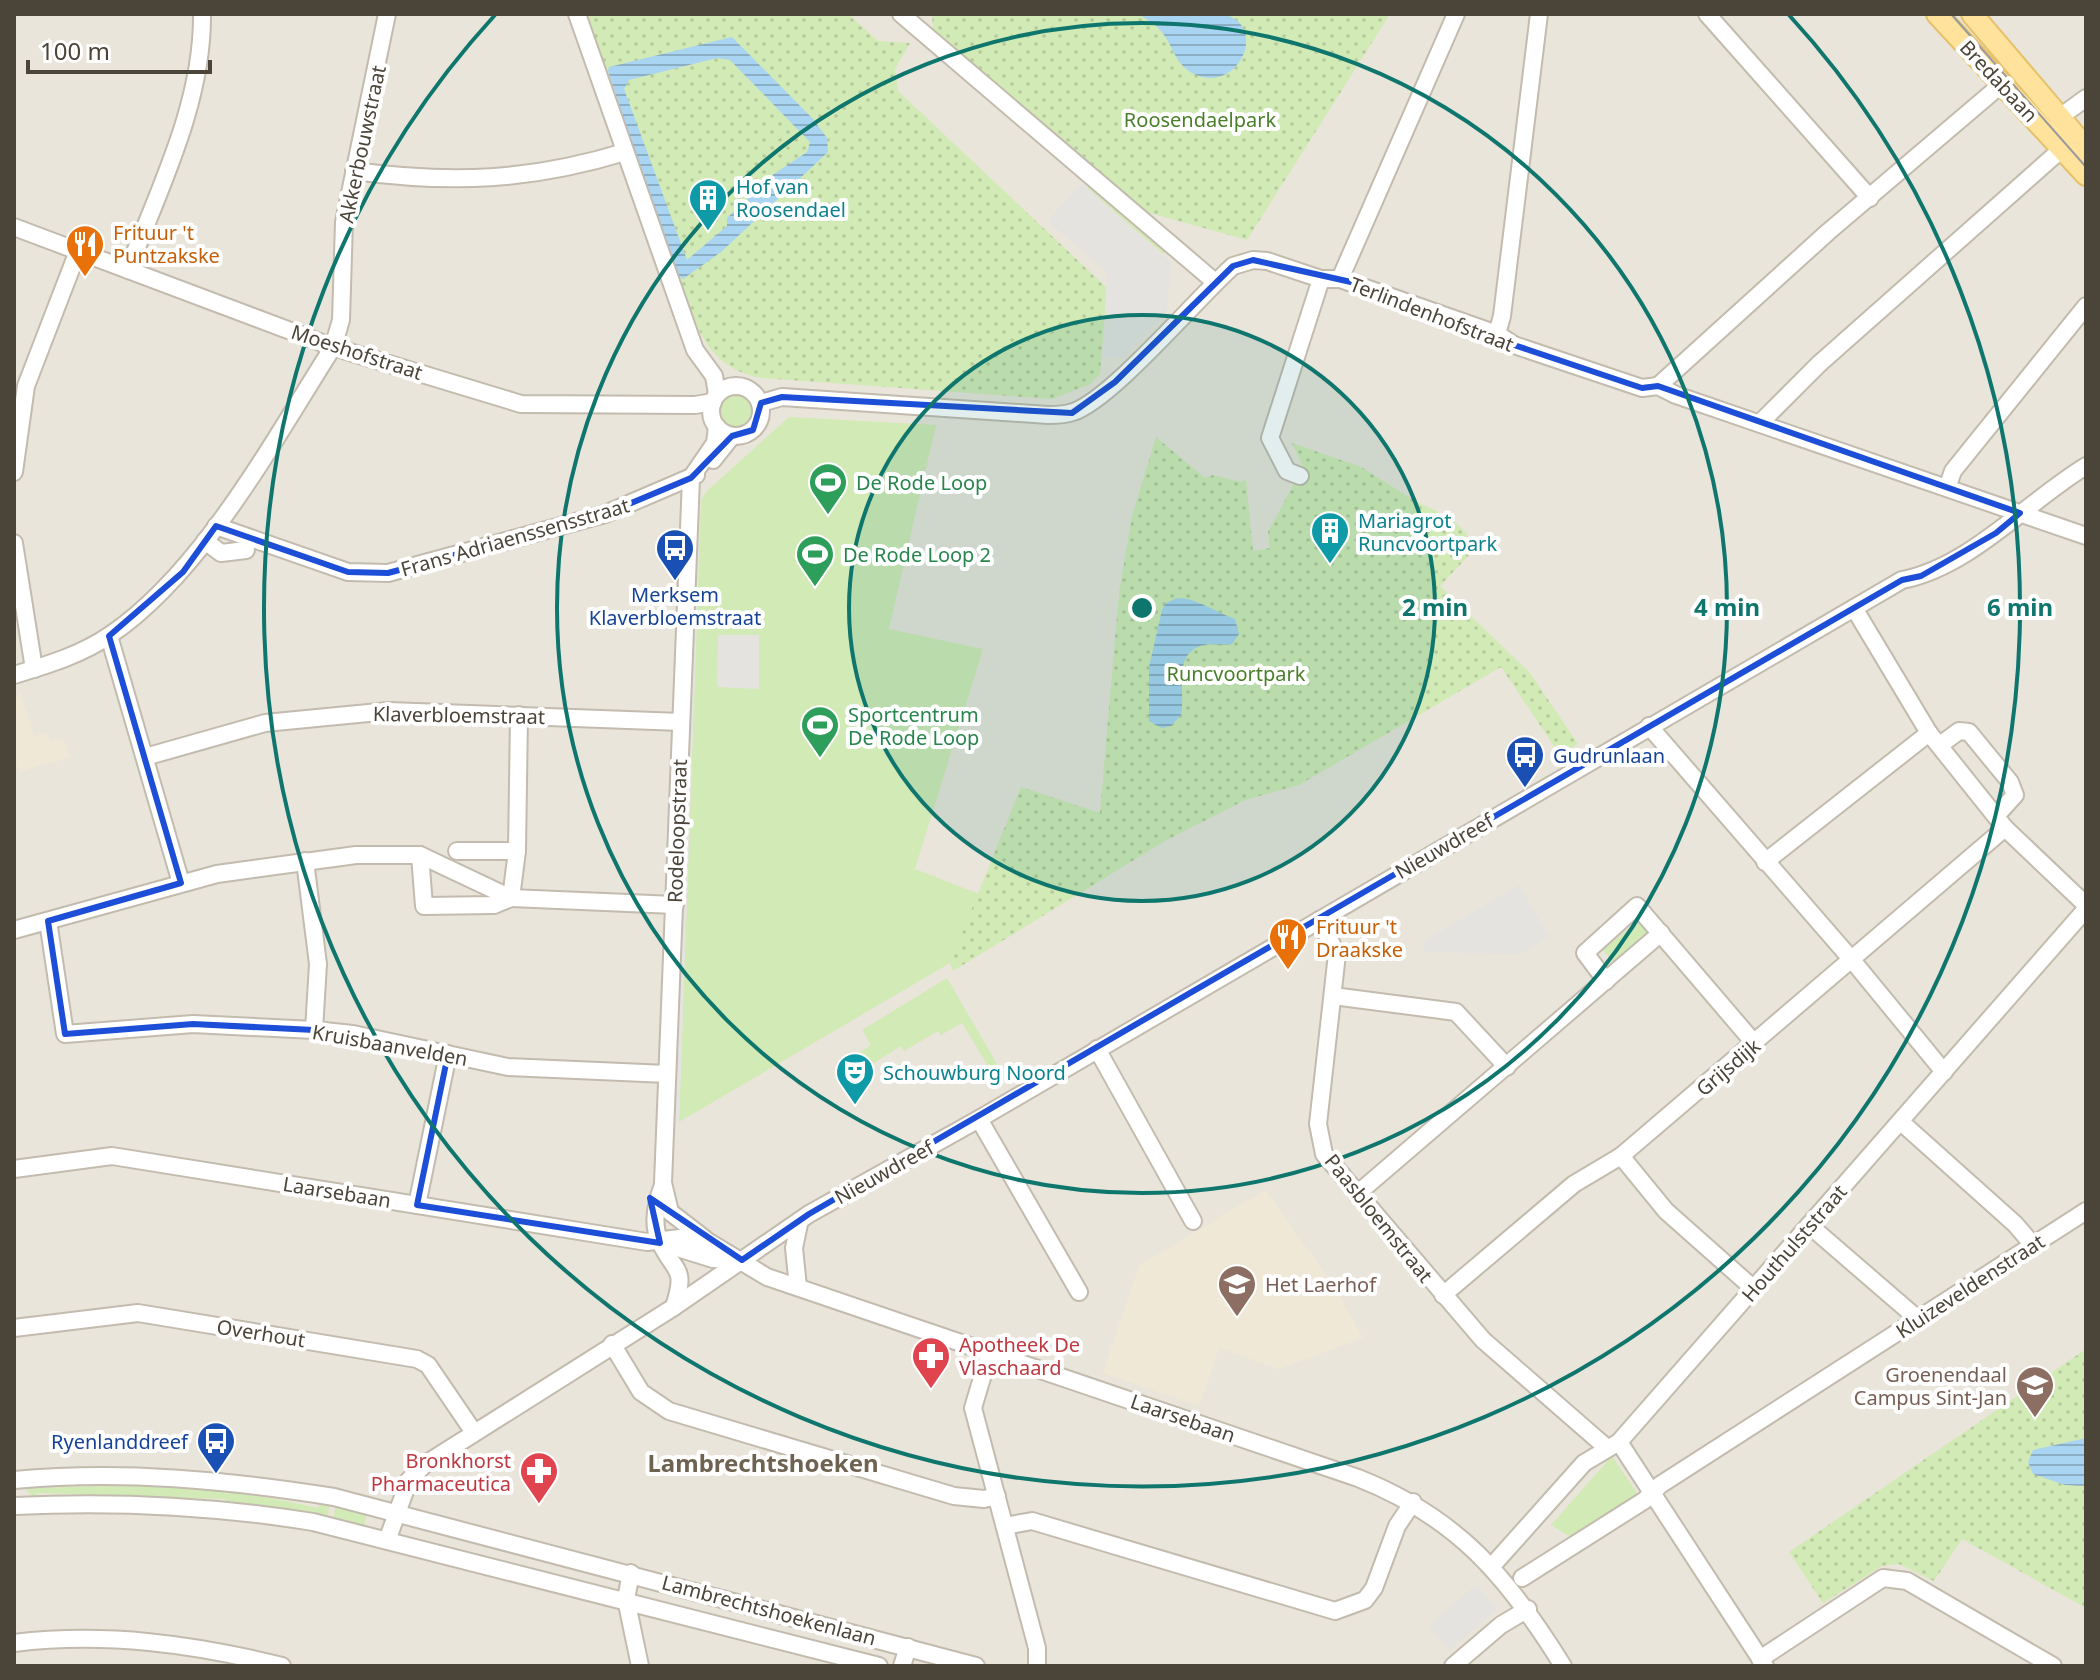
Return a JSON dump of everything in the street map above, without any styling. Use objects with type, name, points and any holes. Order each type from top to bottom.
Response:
[{"type":"main road","name":"Bredabaan","points":[[1937,14],[2086,175]]},
{"type":"main road","name":"Bredabaan","points":[[1972,14],[2086,148]]},
{"type":"street","points":[[128,270],[192,92],[202,43],[202,14]]},
{"type":"street","name":"Akkerbouwstraat","points":[[216,526],[333,347],[341,320],[344,222],[387,14]]},
{"type":"street","points":[[577,14],[695,350],[714,376],[713,420],[725,432],[753,430],[759,423],[761,403],[752,391],[738,385],[715,398]]},
{"type":"street","points":[[901,14],[1215,282]]},
{"type":"street","points":[[1340,279],[1456,14]]},
{"type":"street","points":[[1497,334],[1502,316],[1539,14]]},
{"type":"street","points":[[1707,14],[1870,198]]},
{"type":"street","points":[[1658,386],[2002,84]]},
{"type":"street","points":[[2060,117],[2086,98]]},
{"type":"street","name":"Bredabaan","points":[[2060,117],[2061,147]]},
{"type":"street","points":[[1760,423],[1819,364],[2061,147]]},
{"type":"street","points":[[354,171],[417,180],[484,180],[572,168],[625,152]]},
{"type":"street","name":"Moeshofstraat","points":[[14,227],[333,347],[521,403],[571,406],[715,398]]},
{"type":"street","points":[[14,472],[26,386],[78,251]]},
{"type":"street","name":"Terlindenhofstraat","points":[[761,403],[782,397],[1033,414],[1072,413],[1093,402],[1115,382],[1233,266],[1253,260],[1267,261],[1321,279],[1340,279],[1497,334],[1514,345],[1642,388],[1658,386],[2086,536]]},
{"type":"street","points":[[1300,476],[1287,471],[1270,438],[1321,279]]},
{"type":"street","points":[[1947,488],[1953,471],[2086,306]]},
{"type":"street","name":"Frans Adriaenssensstraat","points":[[216,526],[348,572],[388,573],[605,514],[704,470],[725,432]]},
{"type":"street","name":"Nieuwdreef","points":[[742,1260],[799,1224],[809,1214],[979,1119],[1649,726],[1902,580],[1921,576],[1996,533],[2050,487],[2086,466]]},
{"type":"street","name":"Rodeloopstraat","points":[[670,1212],[663,1183],[691,478]]},
{"type":"street","points":[[14,675],[55,664],[109,636],[183,572],[216,526]]},
{"type":"street","points":[[205,541],[221,553],[246,550]]},
{"type":"street","points":[[14,543],[34,669]]},
{"type":"street","points":[[1854,608],[1934,739],[2001,822],[2086,907]]},
{"type":"street","points":[[109,636],[181,883]]},
{"type":"street","name":"Klaverbloemstraat","points":[[145,757],[265,723],[389,711],[681,722]]},
{"type":"street","points":[[511,898],[517,851],[519,715]]},
{"type":"street","points":[[1649,726],[1852,960],[1944,1072]]},
{"type":"street","points":[[1765,862],[1934,739],[1959,731],[1969,732],[2010,782],[2015,795],[2001,822]]},
{"type":"street","name":"Grijsdijk","points":[[1443,1295],[1574,1184],[1621,1156],[1755,1044],[1852,960],[2001,822]]},
{"type":"street","points":[[457,851],[517,851]]},
{"type":"street","points":[[14,930],[217,874],[356,855],[420,855],[511,898],[675,905]]},
{"type":"street","points":[[420,855],[424,906],[494,905],[511,898]]},
{"type":"street","points":[[305,861],[318,964],[314,1030]]},
{"type":"street","points":[[1606,981],[1585,953],[1586,949],[1637,906],[1755,1044]]},
{"type":"street","name":"Houthulststraat","points":[[1492,1566],[1584,1463],[1613,1445],[1754,1289],[2086,907]]},
{"type":"street","name":"Paasbloemstraat","points":[[1319,920],[1337,954],[1319,1138],[1324,1154],[1443,1295],[1509,1364],[1613,1445],[1653,1492],[1763,1663]]},
{"type":"street","name":"Kruisbaanvelden","points":[[48,921],[65,1034],[193,1024],[314,1030],[353,1034],[508,1067],[667,1074]]},
{"type":"street","points":[[1357,1194],[1661,933]]},
{"type":"street","points":[[1333,996],[1456,1012],[1507,1067]]},
{"type":"street","points":[[1097,1049],[1193,1221]]},
{"type":"street","points":[[417,1205],[448,1054]]},
{"type":"street","points":[[979,1119],[1079,1292]]},
{"type":"street","points":[[1901,1122],[2015,1224],[2033,1245]]},
{"type":"street","name":"Laarsebaan","points":[[14,1169],[112,1156],[660,1243],[713,1259],[742,1260]]},
{"type":"street","points":[[1621,1156],[1666,1211],[1754,1289]]},
{"type":"street","name":"Rodeloopstraat","points":[[660,1243],[656,1223],[657,1201],[663,1183]]},
{"type":"street","name":"Kluizeveldenstraat","points":[[1653,1492],[2086,1211]]},
{"type":"street","points":[[670,1212],[688,1230],[709,1242]]},
{"type":"street","points":[[670,1212],[669,1228],[660,1243],[676,1262],[681,1286],[674,1307]]},
{"type":"street","points":[[798,1287],[794,1248],[799,1224]]},
{"type":"street","points":[[1809,1225],[1919,1320]]},
{"type":"street","name":"Laarsebaan","points":[[660,1243],[680,1238],[709,1242],[767,1277],[1358,1478],[1413,1502],[1492,1566],[1528,1609],[1563,1666]]},
{"type":"street","points":[[388,1538],[395,1511],[416,1472],[473,1431],[674,1307],[742,1260]]},
{"type":"street","name":"Overhout","points":[[14,1328],[138,1313],[417,1359],[428,1365],[473,1431]]},
{"type":"street","points":[[612,1344],[641,1392],[669,1411],[954,1496],[984,1499],[997,1496]]},
{"type":"street","points":[[990,1351],[973,1408],[1037,1648],[1037,1666]]},
{"type":"street","name":"Lambrechtshoekenlaan","points":[[14,1480],[116,1475],[200,1479],[305,1493],[395,1511],[976,1666]]},
{"type":"street","points":[[1522,1578],[1653,1492]]},
{"type":"street","points":[[1005,1526],[1032,1521],[1335,1611],[1365,1600],[1374,1588],[1397,1526],[1413,1502]]},
{"type":"street","name":"Lambrechtshoekenlaan","points":[[14,1506],[116,1503],[246,1511],[388,1538],[879,1666]]},
{"type":"street","points":[[631,1573],[626,1599],[640,1666]]},
{"type":"street","points":[[1763,1663],[1883,1578],[1894,1578],[1907,1581],[2053,1666]]},
{"type":"street","points":[[1453,1666],[1501,1625],[1528,1609]]},
{"type":"street","points":[[14,1643],[55,1638],[127,1639],[212,1650],[282,1666]]},
{"type":"street","points":[[902,1666],[908,1647]]},
{"type":"highlighted area","points":[[1253,260],[1351,282],[1514,345],[1642,388],[1658,386],[2020,513],[1996,533],[1921,576],[1902,580],[809,1214],[742,1260],[650,1198],[660,1243],[417,1205],[448,1054],[314,1030],[193,1024],[65,1034],[48,921],[181,883],[109,636],[183,572],[216,526],[348,572],[388,573],[605,514],[691,478],[732,436],[753,430],[761,403],[782,397],[1072,413],[1115,382],[1233,266]]},
{"type":"shaded area","points":[[14,14],[2086,14],[2086,1666],[14,1666]]},
{"type":"shaded area","points":[[1082,183],[1171,263],[1167,311],[1123,358],[1103,357],[1107,273],[1048,221]]},
{"type":"shaded area","points":[[689,593],[698,593],[679,1122],[669,1121]]},
{"type":"shaded area","points":[[718,635],[759,635],[759,689],[717,687]]},
{"type":"shaded area","points":[[21,693],[34,736],[47,733],[50,742],[63,738],[69,757],[19,772],[14,755],[14,699]]},
{"type":"shaded area","points":[[1519,885],[1549,936],[1521,954],[1423,952],[1424,941]]},
{"type":"shaded area","name":"Het Laerhof","points":[[1265,1190],[1334,1286],[1363,1338],[1279,1369],[1219,1348],[1199,1406],[1103,1373],[1139,1266]]},
{"type":"shaded area","points":[[1476,1585],[1497,1609],[1450,1650],[1429,1626]]},
{"type":"green space","points":[[588,14],[848,14],[878,41],[910,43],[895,69],[898,91],[1107,288],[1100,374],[1090,384],[1052,399],[762,378],[741,372],[723,362],[698,328],[601,63]]},
{"type":"green space","name":"Roosendaelpark","points":[[932,14],[1390,14],[1247,240],[1146,212],[933,29]]},
{"type":"green space","points":[[1090,184],[1166,250],[1163,254],[1087,188]]},
{"type":"green space","points":[[736,393],[749,398],[754,411],[749,424],[736,429],[723,424],[718,411],[723,398]]},
{"type":"green space","name":"Sportcentrum De Rode Loop","points":[[789,417],[936,425],[889,629],[983,649],[915,869],[979,894],[950,963],[679,1122],[701,500],[707,491]]},
{"type":"green space","name":"Runcvoortpark","points":[[1156,437],[1205,478],[1213,475],[1241,482],[1246,479],[1253,551],[1270,548],[1268,532],[1303,467],[1292,443],[1361,467],[1415,501],[1451,518],[1468,535],[1460,546],[1470,554],[1440,586],[1530,673],[1578,744],[1560,755],[1501,667],[1299,785],[1245,800],[1165,841],[953,971],[950,963],[1021,787],[1100,813],[1119,593],[1132,516]]},
{"type":"green space","points":[[1638,921],[1651,934],[1615,964],[1603,950]]},
{"type":"green space","points":[[947,978],[1004,1076],[997,1081],[962,1023],[941,1035],[938,1031],[904,1051],[901,1046],[862,1070],[854,1056],[871,1045],[862,1030]]},
{"type":"green space","name":"Groenendaal Campus Sint-Jan","points":[[2086,1349],[2086,1608],[1962,1539],[1934,1581],[1899,1564],[1882,1566],[1823,1603],[1789,1552]]},
{"type":"green space","points":[[1612,1456],[1639,1496],[1574,1539],[1551,1525]]},
{"type":"green space","points":[[36,1483],[38,1488],[108,1486],[214,1491],[318,1508],[322,1501],[329,1502],[328,1518],[226,1504],[225,1499],[37,1493],[36,1499],[26,1490]]},
{"type":"green space","points":[[336,1504],[367,1511],[364,1527],[333,1520]]},
{"type":"water","points":[[1196,12],[1226,15],[1239,22],[1245,33],[1246,46],[1242,58],[1222,76],[1208,78],[1192,73],[1177,58],[1159,29],[1139,14]]},
{"type":"water","points":[[732,37],[813,119],[827,138],[828,152],[721,252],[683,279],[675,272],[609,67]],"holes":[[[717,58],[730,60],[810,142],[807,152],[774,174],[727,218],[727,226],[687,260],[624,89],[629,80]]]},
{"type":"water","points":[[1177,598],[1199,603],[1235,619],[1239,634],[1232,644],[1204,645],[1191,651],[1183,667],[1181,715],[1171,726],[1162,728],[1149,721],[1149,667],[1162,610],[1166,603]]},
{"type":"water","points":[[2086,1438],[2086,1486],[2065,1485],[2033,1474],[2028,1462],[2033,1450]]},
{"type":"tram line","points":[[1951,14],[2086,167]]},
{"type":"place","name":"Hof van Roosendael","points":[[708,232]]},
{"type":"place","name":"Frituur 't Puntzakske","points":[[85,278]]},
{"type":"place","name":"De Rode Loop","points":[[828,516]]},
{"type":"place","name":"Mariagrot Runcvoortpark","points":[[1330,565]]},
{"type":"place","name":"Merksem Klaverbloemstraat","points":[[675,582]]},
{"type":"place","name":"De Rode Loop 2","points":[[815,588]]},
{"type":"place","name":"Sportcentrum De Rode Loop","points":[[820,759]]},
{"type":"place","name":"Gudrunlaan","points":[[1525,789]]},
{"type":"place","name":"Frituur 't Draakske","points":[[1288,971]]},
{"type":"place","name":"Schouwburg Noord","points":[[855,1106]]},
{"type":"place","name":"Het Laerhof","points":[[1237,1318]]},
{"type":"place","name":"Apotheek De Vlaschaard","points":[[931,1390]]},
{"type":"place","name":"Groenendaal Campus Sint-Jan","points":[[2035,1419]]},
{"type":"place","name":"Ryenlanddreef","points":[[216,1475]]},
{"type":"place","name":"Bronkhorst Pharmaceutica","points":[[539,1505]]},
{"type":"district","name":"Lambrechtshoeken","points":[[763,1462]]}]
